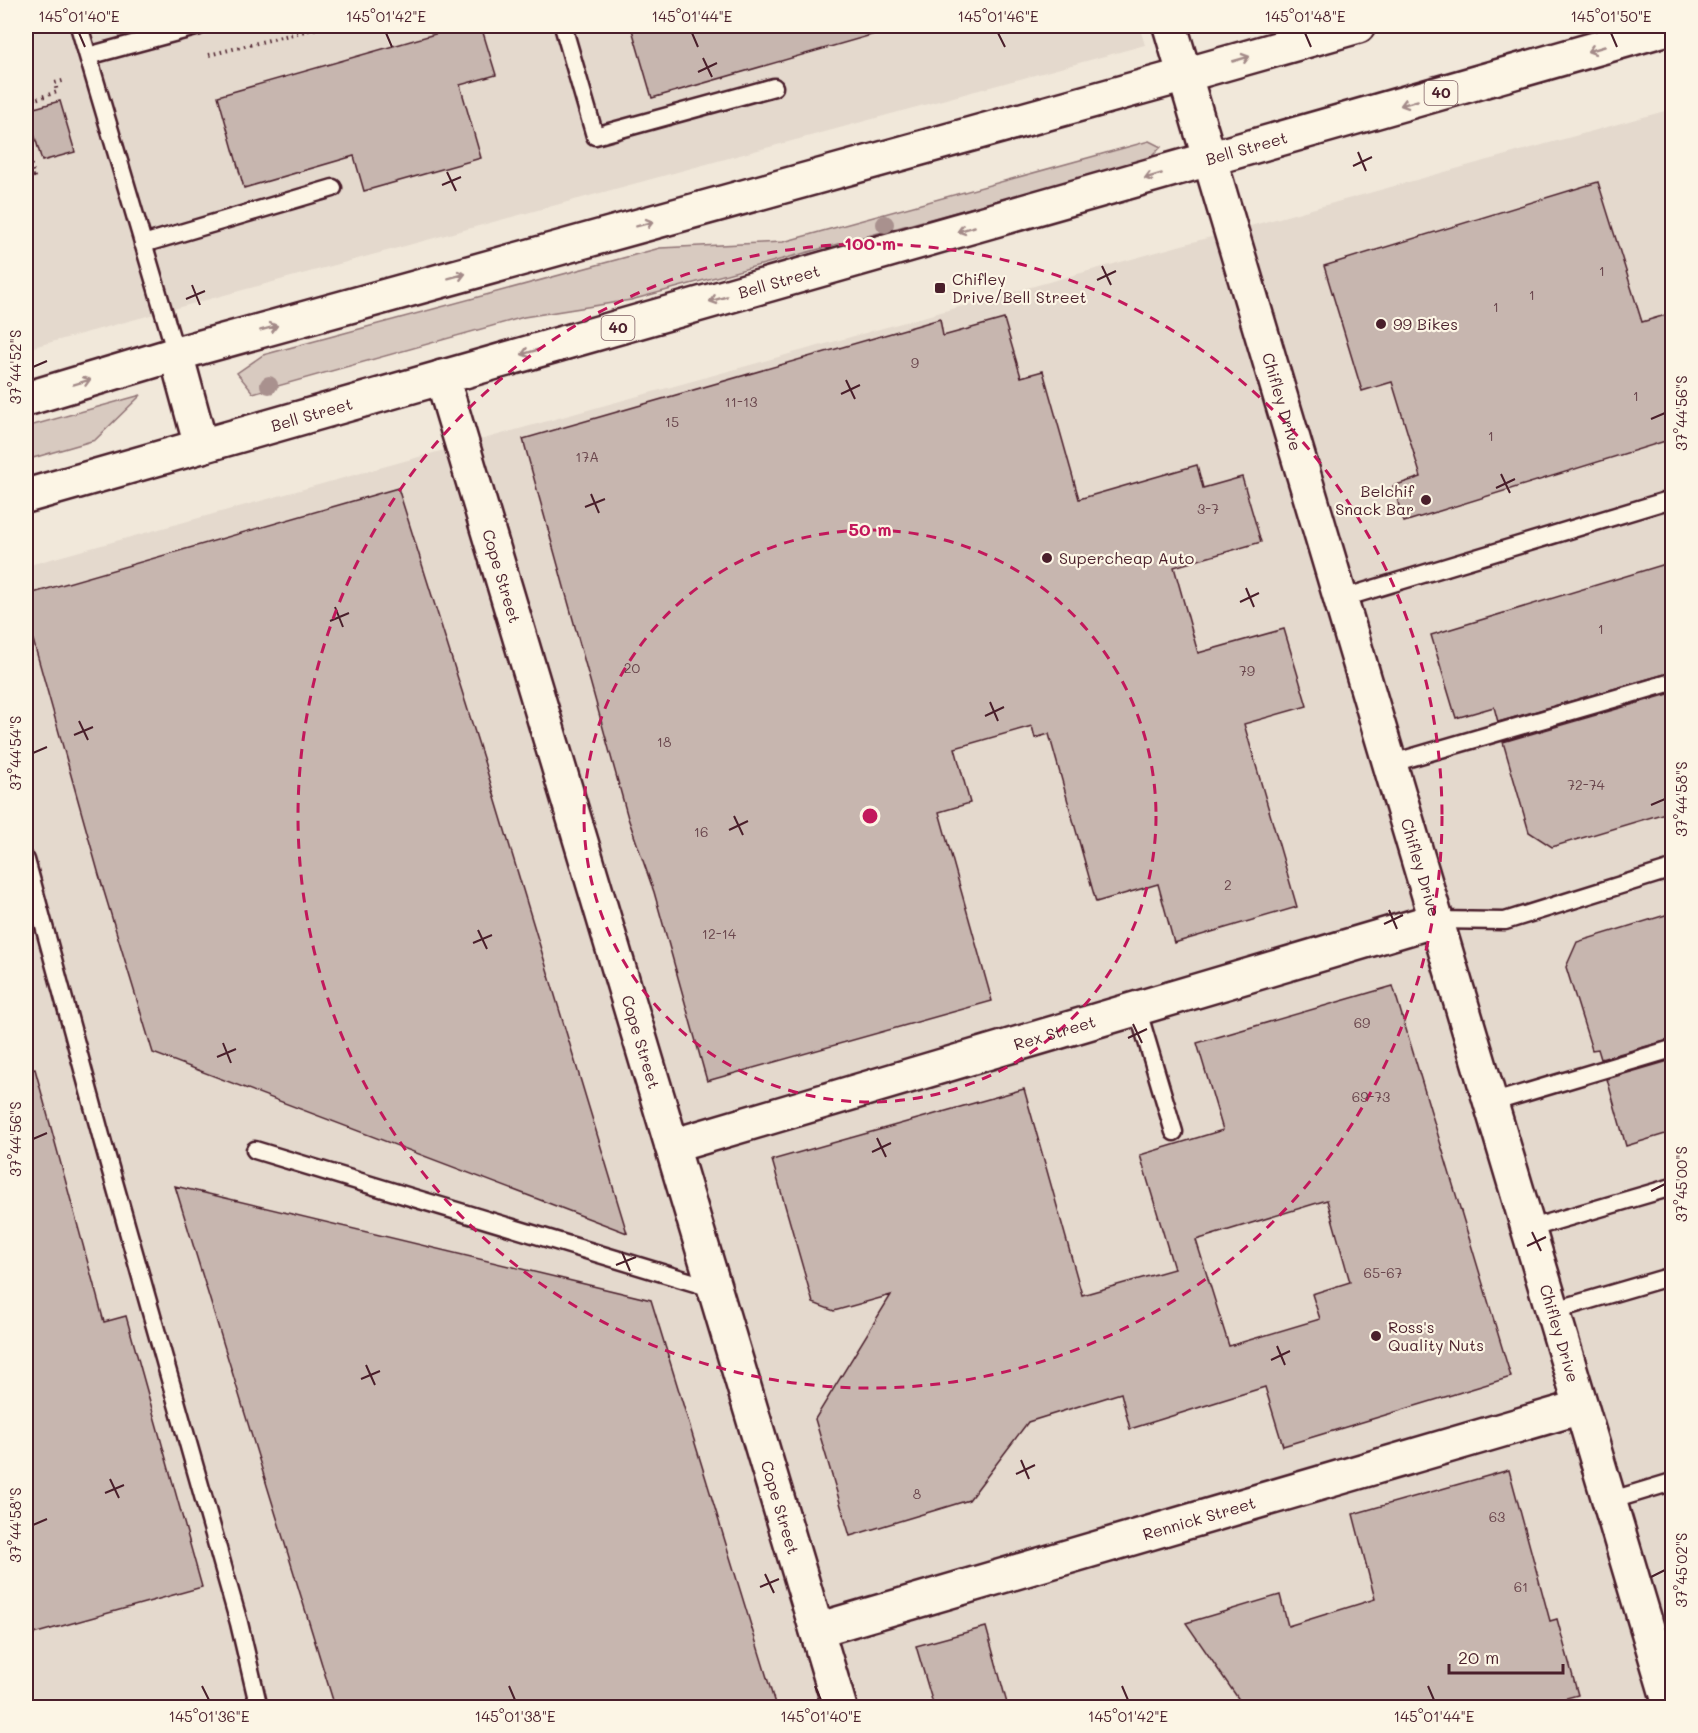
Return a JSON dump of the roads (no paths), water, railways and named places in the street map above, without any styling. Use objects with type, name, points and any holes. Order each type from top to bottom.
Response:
[{"type":"main road","name":"Chifley Drive","points":[[1170,26],[1671,1707]]},
{"type":"main road","points":[[26,399],[176,354],[1185,75],[1296,34],[1358,26]]},
{"type":"main road","name":"Bell Street","points":[[26,496],[1672,27]]},
{"type":"main road","points":[[176,354],[201,446]]},
{"type":"main road","name":"Cope Street","points":[[442,377],[840,1707]]},
{"type":"main road","name":"Rex Street","points":[[672,1146],[1436,920]]},
{"type":"main road","name":"Rennick Street","points":[[817,1630],[1581,1407]]},
{"type":"lane","points":[[80,26],[176,354]]},
{"type":"lane","points":[[88,56],[199,26]]},
{"type":"lane","points":[[563,26],[595,136],[774,87]]},
{"type":"lane","points":[[143,243],[333,188]]},
{"type":"lane","points":[[1340,599],[1672,499]]},
{"type":"lane","points":[[1389,764],[1672,682]]},
{"type":"lane","points":[[26,861],[106,1155],[239,1623],[259,1707]]},
{"type":"lane","points":[[1436,920],[1504,921],[1672,869]]},
{"type":"lane","points":[[1137,1008],[1174,1132]]},
{"type":"lane","points":[[1491,1103],[1672,1049]]},
{"type":"lane","points":[[255,1150],[715,1289]]},
{"type":"lane","points":[[1528,1229],[1672,1187]]},
{"type":"lane","points":[[1552,1311],[1672,1276]]},
{"type":"lane","points":[[1609,1501],[1672,1482]]},
{"type":"place","name":"Chifley Drive/Bell Street","points":[[940,288]]},
{"type":"place","name":"99 Bikes","points":[[1381,324]]},
{"type":"place","name":"Belchif Snack Bar","points":[[1426,500]]},
{"type":"place","name":"Supercheap Auto","points":[[1047,558]]},
{"type":"place","name":"Ross's Quality Nuts","points":[[1376,1336]]}]
